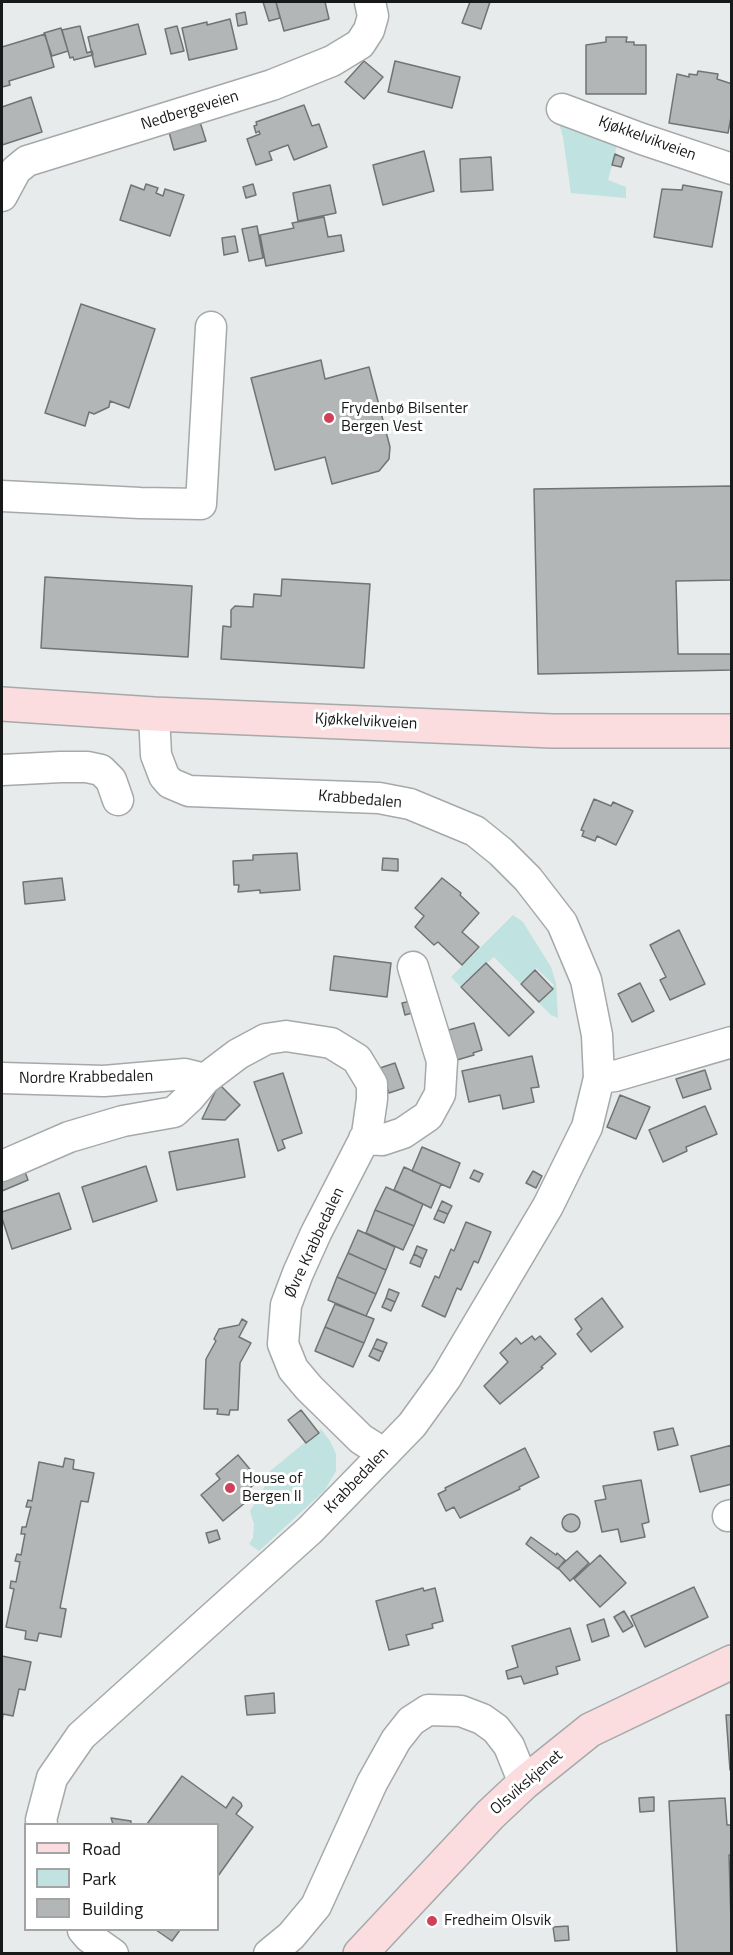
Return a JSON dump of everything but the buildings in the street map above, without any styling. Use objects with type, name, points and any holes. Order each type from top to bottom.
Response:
[{"type":"main road","name":"Kjøkkelvikveien","points":[[2,704],[154,714],[552,731],[732,731]]},
{"type":"main road","name":"Olsvikskjenet","points":[[360,1953],[490,1815],[524,1783],[590,1730],[732,1662]]},
{"type":"street","name":"Nedbergeveien","points":[[2,196],[16,170],[27,161],[272,86],[332,61],[360,44],[369,30],[372,8]]},
{"type":"street","name":"Kjøkkelvikveien","points":[[562,109],[732,169]]},
{"type":"street","points":[[2,496],[201,504],[211,327]]},
{"type":"street","name":"Krabbedalen","points":[[42,1823],[52,1778],[81,1736],[310,1530],[412,1425],[446,1378],[548,1206],[587,1127],[599,1078],[597,1035],[586,980],[562,923],[528,879],[501,852],[475,831],[410,804],[379,798],[189,791],[170,783],[164,776],[156,755],[154,714]]},
{"type":"street","points":[[2,770],[62,766],[101,770],[111,780],[118,800]]},
{"type":"street","points":[[364,1139],[382,1140],[403,1133],[428,1116],[440,1095],[442,1061],[413,968]]},
{"type":"street","name":"Øvre Krabbedalen","points":[[2,1166],[69,1137],[123,1121],[174,1112],[205,1079],[238,1054],[266,1039],[286,1036],[331,1043],[357,1059],[372,1084],[367,1134],[298,1273],[286,1305],[283,1344],[292,1369],[309,1388],[361,1439],[383,1453]]},
{"type":"street","points":[[599,1078],[615,1076],[732,1042]]},
{"type":"street","name":"Nordre Krabbedalen","points":[[2,1078],[105,1081],[185,1074],[205,1079]]},
{"type":"street","points":[[269,1953],[291,1936],[316,1906],[372,1783],[396,1740],[411,1721],[428,1710],[461,1711],[482,1719],[496,1729],[509,1746],[524,1783]]},
{"type":"street","points":[[84,1931],[89,1937],[113,1953]]},
{"type":"green space","points":[[557,117],[618,138],[608,180],[626,187],[626,198],[571,193],[563,137]]},
{"type":"green space","points":[[513,915],[523,922],[551,967],[556,983],[558,1018],[551,1015],[538,1002],[554,985],[536,968],[520,983],[494,957],[460,986],[451,977]]},
{"type":"green space","points":[[321,1429],[336,1454],[336,1471],[325,1490],[259,1551],[249,1544],[253,1538],[254,1524],[250,1511],[265,1486],[263,1477]]},
{"type":"place","name":"Frydenbø Bilsenter Bergen Vest","points":[[329,418]]},
{"type":"place","name":"House of Bergen II","points":[[230,1488]]},
{"type":"place","name":"Fredheim Olsvik","points":[[432,1921]]}]
